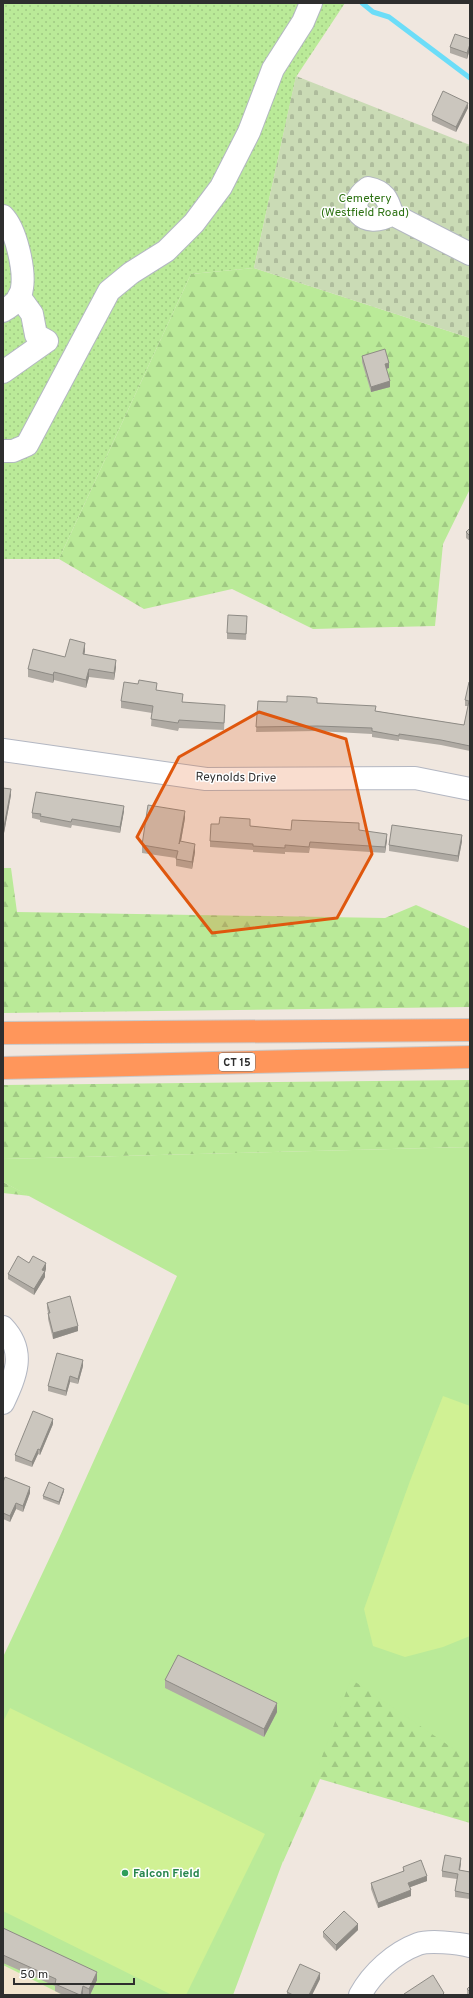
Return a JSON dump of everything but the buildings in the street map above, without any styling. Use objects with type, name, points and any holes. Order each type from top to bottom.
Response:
[{"type":"highway","points":[[3,1033],[470,1030]]},
{"type":"highway","name":"CT 15","points":[[3,1068],[470,1057]]},
{"type":"street","points":[[3,452],[13,451],[27,445],[109,292],[131,273],[166,251],[194,223],[221,187],[249,132],[274,69],[303,22],[311,3]]},
{"type":"street","points":[[392,214],[470,254]]},
{"type":"street","points":[[3,216],[21,252],[22,289],[11,303],[32,314],[36,335],[47,342],[3,372]]},
{"type":"street","name":"Reynolds Drive","points":[[3,750],[206,779],[415,778],[470,789]]},
{"type":"street","points":[[3,1327],[8,1333],[18,1354],[15,1377],[3,1403]]},
{"type":"street","points":[[360,1995],[364,1988],[389,1960],[419,1944],[456,1942],[470,1946]]},
{"type":"highlighted area","points":[[259,712],[346,739],[372,854],[337,918],[212,933],[137,837],[179,757]]},
{"type":"shaded area","points":[[3,1965],[63,1995],[3,1995]]},
{"type":"green space","points":[[3,3],[345,3],[296,77],[254,268],[191,274],[59,559],[3,559]]},
{"type":"green space","name":"Cemetery (Westfield Road)","points":[[296,76],[470,145],[470,338],[254,268]]},
{"type":"green space","points":[[254,268],[470,338],[470,489],[443,544],[435,626],[313,629],[232,589],[144,609],[59,559],[191,274]]},
{"type":"green space","points":[[3,868],[11,868],[17,912],[385,918],[416,905],[470,929],[470,1007],[3,1013]]},
{"type":"green space","points":[[470,1080],[470,1147],[3,1159],[3,1085]]},
{"type":"green space","name":"Falcon Field","points":[[470,1147],[470,1760],[351,1679],[233,1995],[63,1995],[3,1965],[3,1657],[59,1538],[177,1276],[3,1182],[3,1159]]},
{"type":"green space","points":[[3,1182],[30,1196],[3,1193]]},
{"type":"green space","points":[[443,1396],[470,1406],[470,1636],[443,1647],[405,1657],[373,1646],[364,1609],[410,1481]]},
{"type":"green space","points":[[238,1603],[470,1643],[470,1823],[320,1779],[283,1862]]},
{"type":"green space","name":"Falcon Field","points":[[10,1708],[265,1834],[186,1995],[172,1995],[3,1911],[3,1722]]},
{"type":"waterway","points":[[362,3],[373,12],[389,17],[470,78]]},
{"type":"place","name":"Falcon Field","points":[[125,1873]]}]
